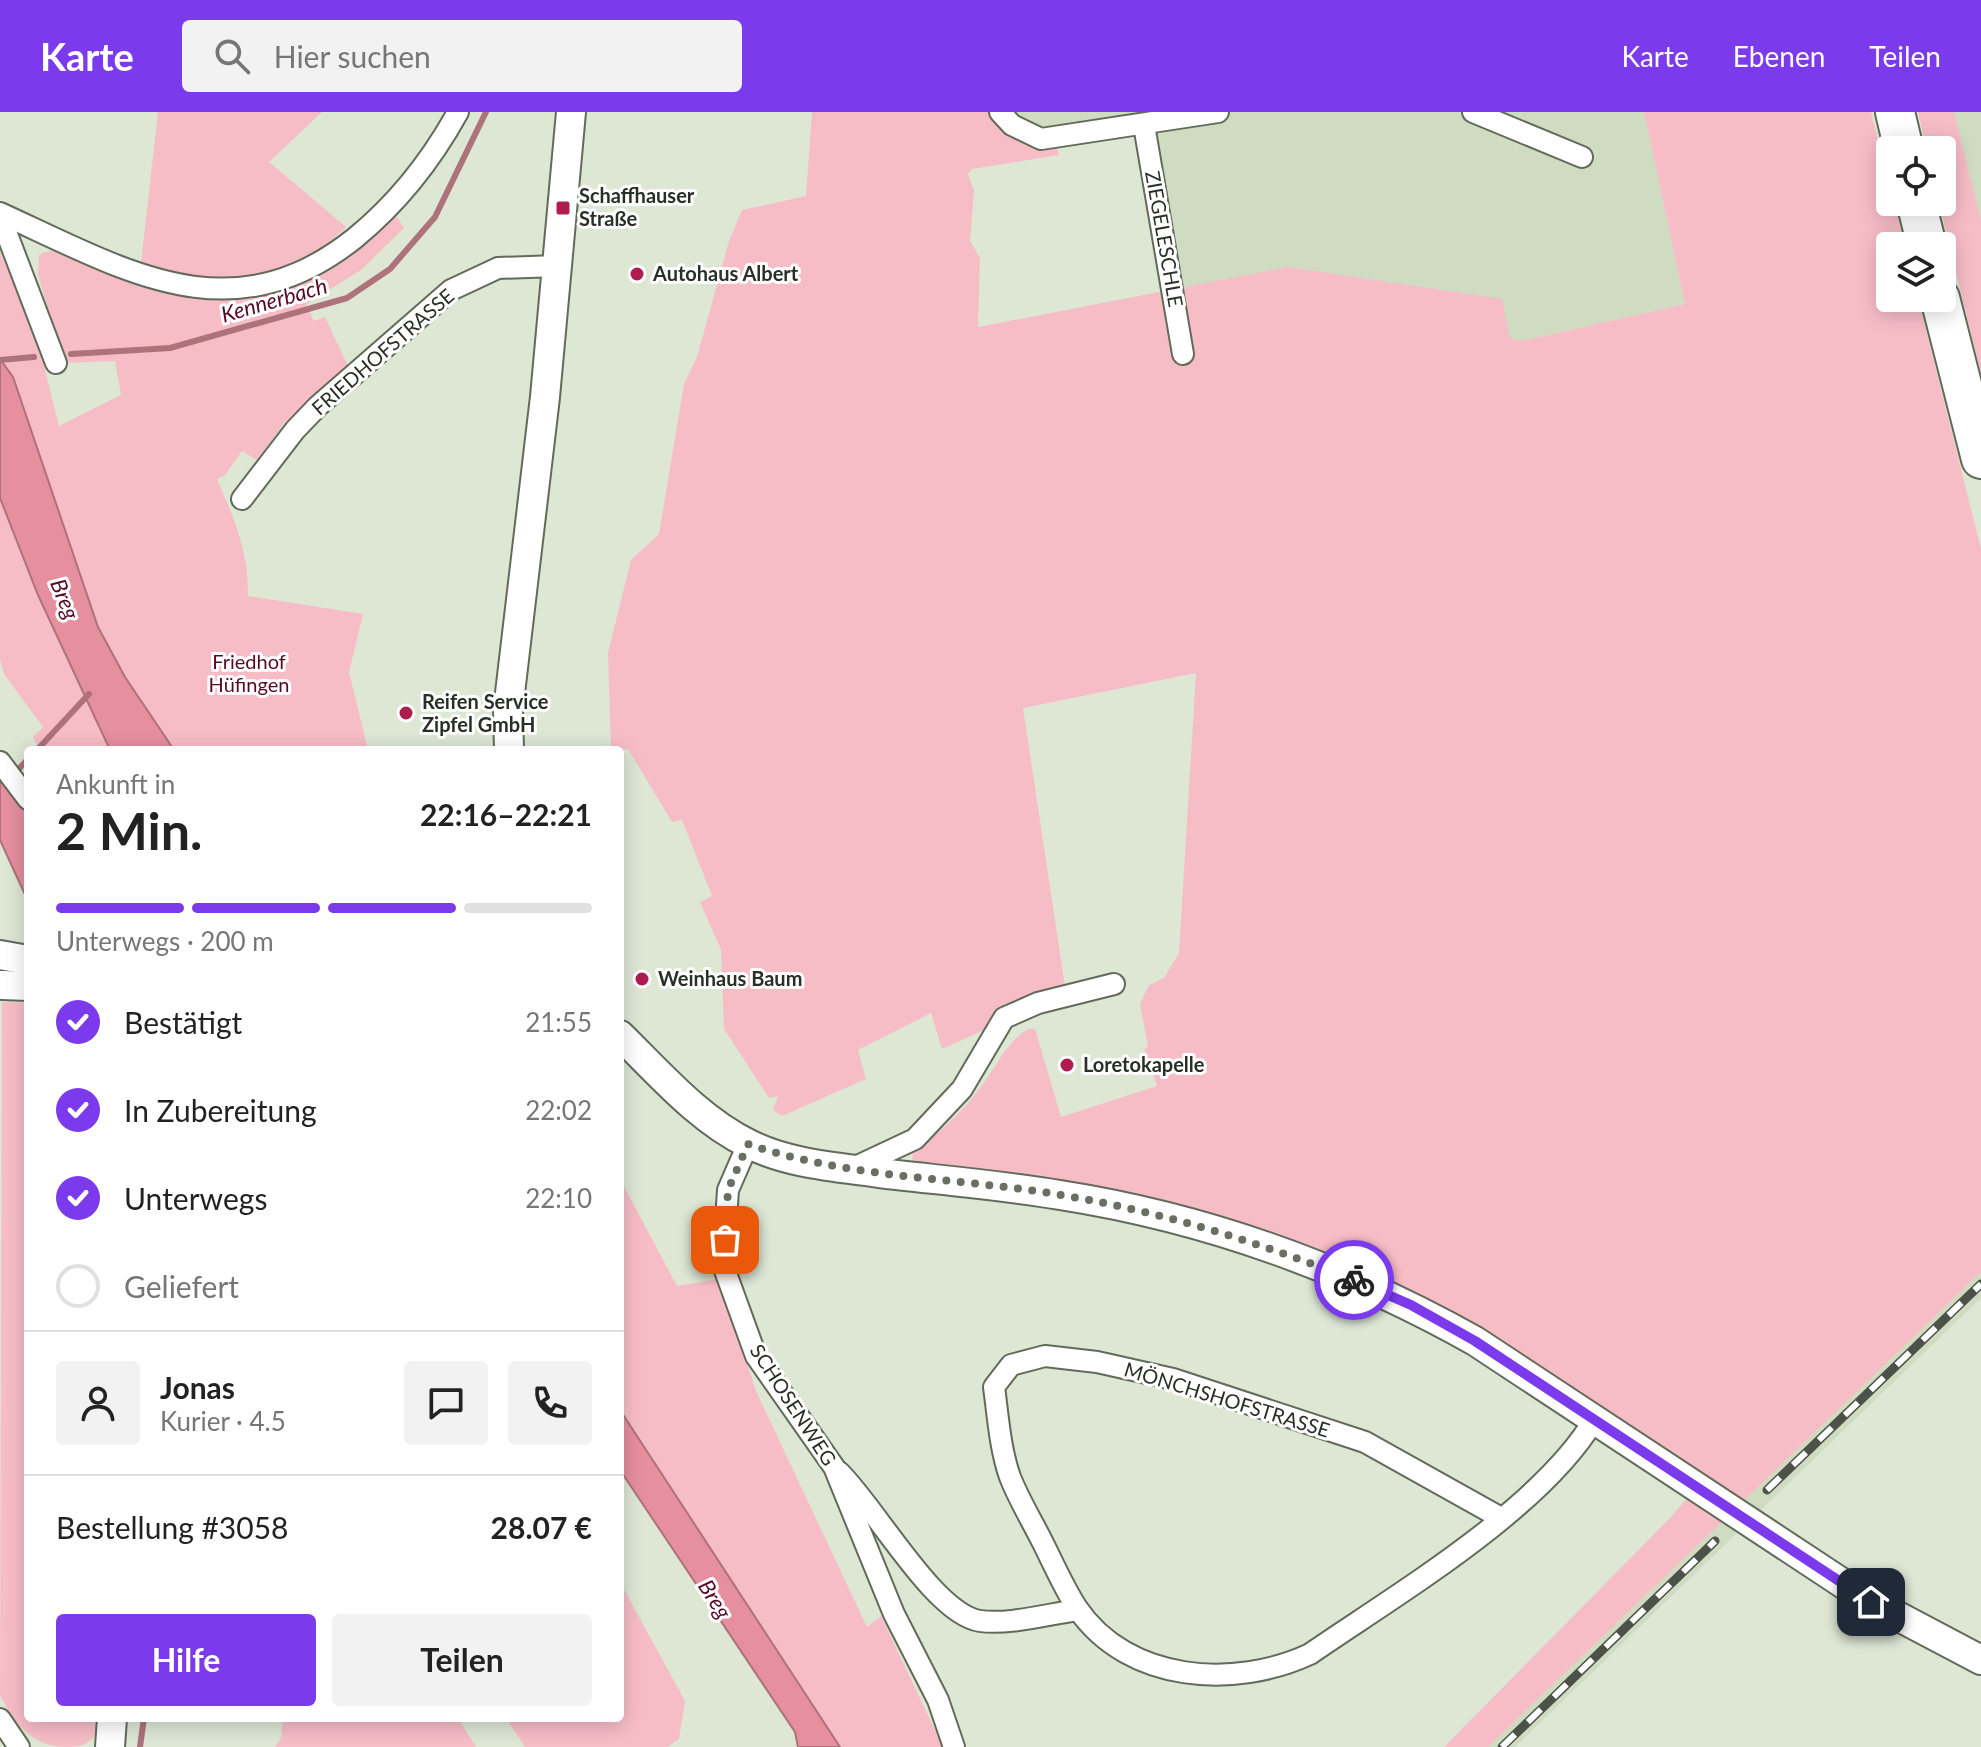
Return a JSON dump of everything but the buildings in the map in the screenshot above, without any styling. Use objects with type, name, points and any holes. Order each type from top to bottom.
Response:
[{"type":"highway","points":[[1895,112],[1901,136]]},
{"type":"highway","points":[[1944,312],[1981,459]]},
{"type":"main road","points":[[509,746],[508,710],[558,266],[571,112]]},
{"type":"main road","points":[[494,746],[508,710]]},
{"type":"main road","points":[[0,955],[24,959]]},
{"type":"main road","points":[[624,1039],[672,1087],[748,1144],[792,1160],[1059,1194],[1170,1216],[1228,1233],[1411,1305],[1475,1341],[1871,1602],[1980,1660]]},
{"type":"street","points":[[0,214],[108,262],[174,282],[215,290],[257,288],[289,279],[339,251],[387,211],[434,155],[458,112]]},
{"type":"street","points":[[1000,112],[1012,125],[1041,139],[1218,112]]},
{"type":"street","points":[[1473,112],[1582,157]]},
{"type":"street","name":"ZIEGELESCHLE","points":[[1144,125],[1183,354]]},
{"type":"street","points":[[0,214],[56,363]]},
{"type":"street","name":"FRIEDHOFSTRASSE","points":[[242,499],[295,430],[318,406],[451,290],[498,268],[558,266]]},
{"type":"street","points":[[6,770],[24,794]]},
{"type":"street","points":[[851,1169],[915,1139],[962,1089],[1004,1018],[1038,1003],[1114,984]]},
{"type":"street","name":"SCHOSENWEG","points":[[748,1144],[728,1190],[723,1265],[756,1356],[834,1467],[894,1614],[938,1700],[954,1747]]},
{"type":"street","name":"MÖNCHSHOFSTRASSE","points":[[1501,1518],[1365,1442],[1173,1379],[1097,1362],[1045,1356],[1011,1365],[994,1387],[999,1430],[1010,1477],[1078,1610],[1100,1633],[1129,1653],[1159,1666],[1206,1677],[1232,1676],[1286,1665],[1322,1645],[1501,1518],[1561,1462],[1594,1420]]},
{"type":"street","points":[[834,1467],[861,1494],[940,1598],[958,1614],[982,1621],[1078,1610]]},
{"type":"street","points":[[0,1719],[19,1747]]},
{"type":"shaded area","points":[[1000,112],[1644,112],[1685,304],[1522,341],[1173,290],[1144,125],[1055,138]]},
{"type":"shaded area","points":[[1947,112],[1981,112],[1981,238],[1956,136]]},
{"type":"shaded area","points":[[1981,1272],[1981,1298],[1515,1747],[1488,1747]]},
{"type":"green space","points":[[158,112],[322,112],[269,162],[346,227],[297,263],[274,273],[250,278],[199,276],[141,263]]},
{"type":"green space","points":[[812,112],[1000,112],[1055,139],[1059,155],[972,169],[968,174],[974,191],[970,241],[980,258],[978,327],[1288,267],[1502,299],[1510,338],[1522,341],[1685,304],[1644,112],[1871,112],[1877,136],[1876,216],[1898,216],[1902,232],[1876,232],[1876,312],[1922,312],[1981,549],[1981,1272],[1488,1747],[1444,1747],[1669,1519],[1703,1480],[1512,1353],[1413,1295],[1362,1270],[1309,1249],[912,1166],[913,1150],[963,1108],[1006,1050],[1028,1029],[1035,1029],[1061,1117],[1157,1086],[1144,1049],[1148,1047],[1140,1004],[1149,985],[1164,978],[1179,953],[1196,673],[1023,708],[1066,993],[942,1049],[931,1013],[858,1050],[866,1079],[782,1116],[773,1110],[778,1096],[769,1098],[724,1029],[721,950],[700,902],[712,896],[682,820],[672,822],[628,749],[611,746],[608,653],[631,560],[659,534],[684,384],[697,357],[729,241],[742,210],[806,196]]},
{"type":"green space","points":[[1918,112],[1954,112],[1981,221],[1981,374],[1956,272],[1956,232],[1946,232],[1942,216],[1956,216],[1956,136],[1924,136]]},
{"type":"green space","name":"Friedhof Hüfingen","points":[[395,214],[404,228],[361,270],[306,304],[314,321],[325,317],[348,366],[284,423],[257,460],[242,451],[225,475],[217,479],[243,550],[248,596],[363,614],[349,672],[367,746],[38,746],[33,737],[43,727],[4,674],[0,659],[0,252],[37,338],[59,426],[121,395],[115,361],[63,363],[38,274],[39,255],[50,251],[62,252],[147,286],[191,296],[236,298],[258,296],[296,284],[347,251]]},
{"type":"green space","points":[[2,1002],[24,1003],[24,1722],[100,1722],[97,1731],[86,1743],[75,1747],[44,1743],[18,1724],[0,1695]]},
{"type":"green space","points":[[624,1187],[677,1286],[719,1279],[756,1391],[867,1627],[881,1616],[943,1747],[840,1747],[624,1416]]},
{"type":"green space","points":[[624,1589],[685,1701],[679,1739],[667,1747],[525,1747],[509,1722],[624,1722]]},
{"type":"green space","points":[[283,1722],[460,1722],[476,1747],[275,1747],[281,1738]]},
{"type":"water","name":"Breg","points":[[0,359],[13,377],[98,627],[125,677],[171,746],[108,746],[38,595],[0,498]]},
{"type":"water","points":[[0,776],[24,809],[24,892],[0,840]]},
{"type":"water","name":"Breg","points":[[624,1416],[840,1747],[798,1747],[795,1732],[624,1476]]},
{"type":"waterway","name":"Kennerbach","points":[[71,354],[170,348],[347,298],[390,269],[435,217],[486,112]]},
{"type":"waterway","name":"Kennerbach","points":[[0,360],[34,357]]},
{"type":"waterway","points":[[41,746],[89,694]]},
{"type":"waterway","points":[[13,775],[24,763]]},
{"type":"waterway","points":[[140,1747],[143,1722]]},
{"type":"railway","points":[[1767,1490],[1981,1284]]},
{"type":"railway","points":[[1502,1747],[1715,1541]]},
{"type":"way so far","points":[[725,1240],[728,1190],[748,1144],[792,1160],[1059,1194],[1170,1216],[1228,1233],[1354,1280]]},
{"type":"place","name":"Schaffhauser Straße","points":[[563,208]]},
{"type":"place","name":"Autohaus Albert","points":[[637,274]]},
{"type":"place","name":"Reifen Service Zipfel GmbH","points":[[406,713]]},
{"type":"place","name":"Weinhaus Baum","points":[[642,979]]},
{"type":"place","name":"Loretokapelle","points":[[1067,1065]]},
{"type":"route","points":[[1354,1280],[1411,1305],[1475,1341],[1871,1602]]}]
